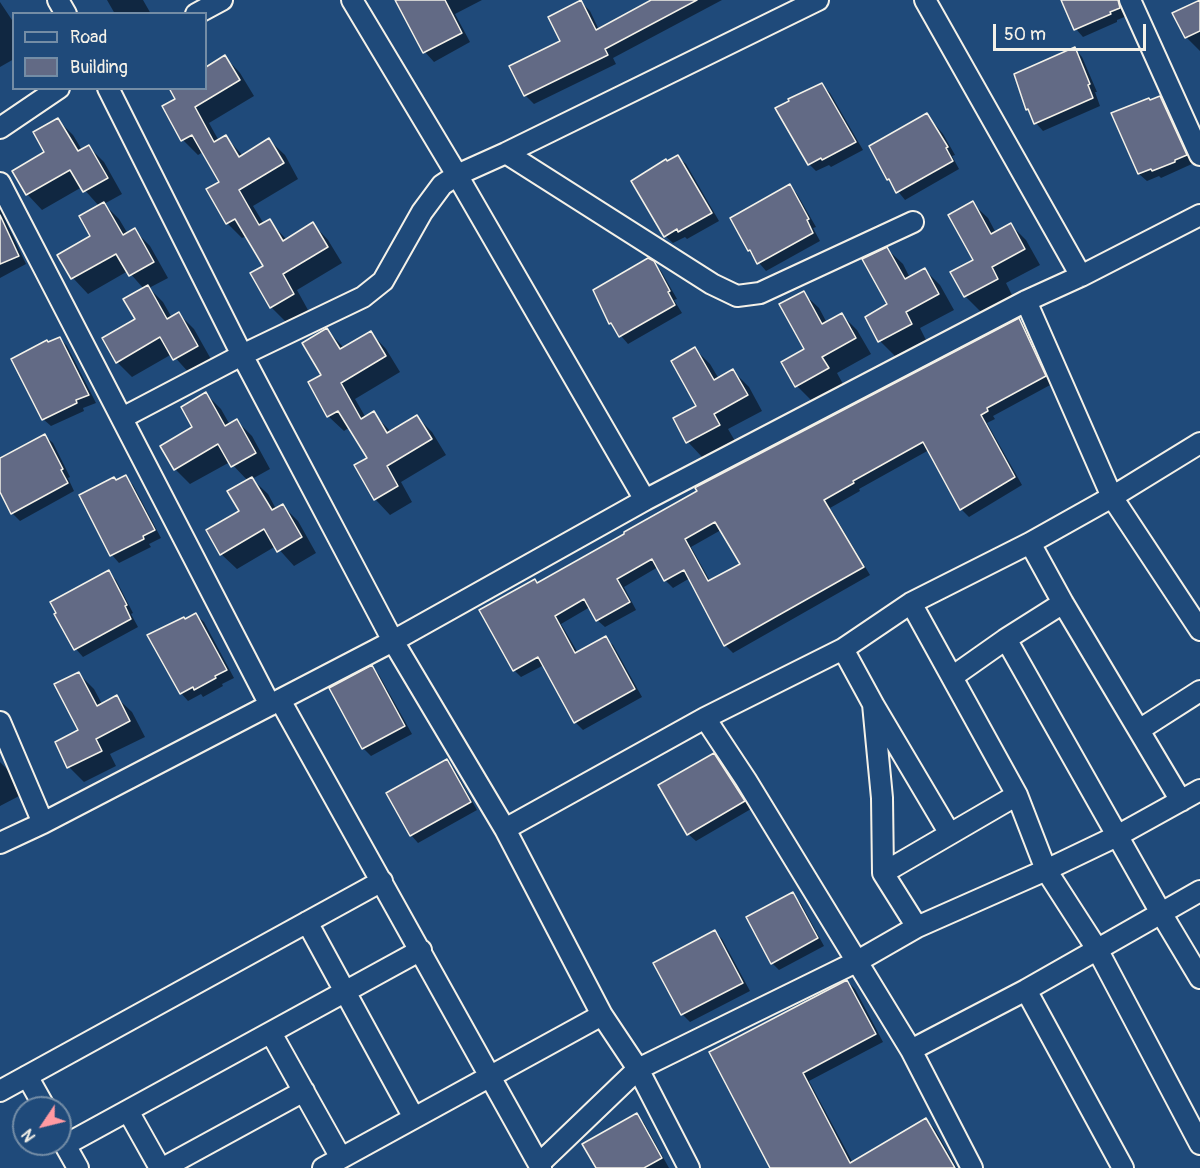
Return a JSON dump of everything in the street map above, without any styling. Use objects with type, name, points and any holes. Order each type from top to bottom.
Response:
[{"type":"street","points":[[200,12],[222,0]]},
{"type":"street","points":[[352,0],[457,175],[645,500]]},
{"type":"street","points":[[122,418],[242,355],[363,297],[383,281],[422,212],[442,185],[457,175],[818,0]]},
{"type":"street","points":[[925,0],[1081,276]]},
{"type":"street","points":[[1130,0],[1200,155]]},
{"type":"street","points":[[0,128],[56,90]]},
{"type":"street","points":[[109,90],[242,355],[393,641],[505,829],[602,1015],[638,1069],[689,1168]]},
{"type":"street","points":[[506,153],[712,284],[737,296],[760,293],[913,222]]},
{"type":"street","points":[[0,183],[122,418],[275,702],[382,881],[540,1166],[638,1069],[856,962],[916,927],[1117,836],[1200,790]]},
{"type":"street","points":[[0,843],[43,823],[393,641],[645,500],[1026,301],[1081,276],[1200,215]]},
{"type":"street","points":[[1026,301],[1112,497],[1200,630]]},
{"type":"street","points":[[505,829],[705,718],[843,649],[910,603],[1030,543],[1112,497],[1200,443]]},
{"type":"street","points":[[1030,543],[1063,603],[1181,801]]},
{"type":"street","points":[[910,603],[1017,795],[1046,870],[1097,950],[1200,1144]]},
{"type":"street","points":[[952,677],[1063,603]]},
{"type":"street","points":[[1006,639],[1200,978]]},
{"type":"street","points":[[843,649],[873,705],[950,834]]},
{"type":"street","points":[[1139,730],[1200,691]]},
{"type":"street","points":[[873,705],[882,798],[883,873],[916,927]]},
{"type":"street","points":[[705,718],[746,780],[911,1050],[972,1168]]},
{"type":"street","points":[[0,722],[43,823]]},
{"type":"street","points":[[883,873],[1017,795]]},
{"type":"street","points":[[0,1090],[382,881]]},
{"type":"street","points":[[911,1050],[1026,990],[1200,891]]},
{"type":"street","points":[[308,922],[414,1118]]},
{"type":"street","points":[[72,1137],[128,1111],[421,950]]},
{"type":"street","points":[[1026,990],[1123,1168]]},
{"type":"street","points":[[323,1168],[602,1015]]},
{"type":"street","points":[[271,1033],[341,1158]]},
{"type":"street","points":[[27,1076],[38,1096]]},
{"type":"street","points":[[128,1111],[162,1168],[304,1091]]},
{"type":"building","points":[[395,0],[445,0],[462,33],[423,53]]},
{"type":"building","points":[[581,0],[596,30],[651,0],[697,0],[605,49],[608,55],[524,96],[509,66],[560,41],[548,17]]},
{"type":"building","points":[[1061,0],[1118,0],[1120,8],[1074,30]]},
{"type":"building","points":[[1200,0],[1200,31],[1185,38],[1172,13]]},
{"type":"building","points":[[1075,47],[1090,84],[1088,85],[1093,98],[1034,124],[1028,109],[1026,110],[1014,74]]},
{"type":"building","points":[[225,55],[240,80],[195,107],[214,142],[226,135],[239,157],[269,138],[284,163],[239,190],[259,225],[270,219],[283,241],[313,222],[328,247],[283,274],[294,294],[270,308],[250,273],[263,266],[235,219],[226,224],[206,189],[219,182],[192,135],[181,141],[162,106],[175,99],[170,90],[207,90],[207,66]]},
{"type":"building","points":[[822,83],[856,142],[808,165],[775,108],[789,101],[788,99]]},
{"type":"building","points":[[1160,96],[1187,155],[1152,171],[1151,169],[1138,174],[1111,113]]},
{"type":"building","points":[[927,113],[948,147],[946,148],[953,161],[896,193],[869,146]]},
{"type":"building","points":[[58,118],[78,151],[89,145],[108,178],[83,192],[70,170],[26,195],[12,171],[44,152],[33,132]]},
{"type":"building","points":[[678,155],[712,213],[664,237],[631,181],[666,159],[667,161]]},
{"type":"building","points":[[790,184],[809,219],[807,220],[813,233],[757,264],[730,218]]},
{"type":"building","points":[[973,201],[991,234],[1011,223],[1025,249],[992,267],[998,279],[964,297],[950,272],[973,260],[948,215]]},
{"type":"building","points":[[104,202],[123,235],[135,228],[154,262],[129,276],[116,254],[71,279],[57,255],[90,236],[79,216]]},
{"type":"building","points":[[0,215],[19,256],[0,264]]},
{"type":"building","points":[[887,247],[905,279],[925,268],[939,294],[906,312],[912,324],[878,342],[865,317],[887,304],[862,259]]},
{"type":"building","points":[[648,258],[654,261],[675,305],[619,337],[611,323],[609,324],[593,290]]},
{"type":"building","points":[[148,285],[167,319],[179,312],[198,346],[173,360],[160,337],[116,363],[102,338],[135,319],[123,299]]},
{"type":"building","points":[[804,291],[822,324],[842,313],[856,338],[822,357],[829,368],[795,387],[781,362],[804,349],[779,304]]},
{"type":"building","points":[[1019,318],[1046,376],[987,408],[988,411],[981,415],[1015,477],[960,510],[923,442],[853,481],[854,483],[824,500],[864,567],[724,646],[684,570],[664,581],[652,559],[617,579],[630,602],[596,621],[584,599],[555,616],[575,653],[606,636],[635,689],[574,723],[538,657],[513,671],[479,610],[535,579],[537,583],[624,534],[697,491],[695,488]],"holes":[[[715,522],[740,564],[708,581],[685,539]]]},
{"type":"building","points":[[327,328],[340,349],[371,331],[386,356],[341,383],[361,419],[374,411],[387,433],[417,415],[432,439],[387,466],[398,486],[374,500],[354,465],[367,458],[338,411],[327,417],[308,382],[321,375],[302,343]]},
{"type":"building","points":[[60,337],[89,395],[42,420],[11,359],[47,340],[48,342]]},
{"type":"building","points":[[695,347],[714,380],[733,369],[748,395],[714,414],[720,425],[686,443],[673,418],[696,406],[671,361]]},
{"type":"building","points":[[206,392],[225,426],[237,419],[256,453],[231,467],[218,444],[174,470],[160,446],[192,427],[181,407]]},
{"type":"building","points":[[45,434],[68,483],[11,514],[0,492],[0,458]]},
{"type":"building","points":[[126,475],[155,530],[143,536],[144,539],[110,556],[79,495],[114,477],[116,480]]},
{"type":"building","points":[[252,477],[272,510],[283,504],[302,537],[277,552],[264,529],[220,555],[206,530],[239,511],[227,491]]},
{"type":"building","points":[[109,570],[127,605],[125,606],[131,619],[74,650],[50,602]]},
{"type":"building","points":[[196,613],[227,670],[194,690],[193,687],[180,694],[147,635]]},
{"type":"building","points":[[372,665],[405,726],[362,749],[329,688]]},
{"type":"building","points":[[79,672],[97,706],[117,695],[130,721],[96,739],[102,751],[67,768],[55,742],[78,730],[54,684]]},
{"type":"building","points":[[714,753],[745,801],[687,835],[658,785]]},
{"type":"building","points":[[447,759],[471,802],[410,836],[386,793]]},
{"type":"building","points":[[793,892],[818,938],[771,964],[746,917]]},
{"type":"building","points":[[715,930],[743,983],[681,1015],[653,963]]},
{"type":"building","points":[[847,980],[876,1034],[803,1073],[850,1163],[926,1118],[955,1168],[770,1168],[709,1052]]},
{"type":"building","points":[[637,1113],[662,1158],[644,1168],[596,1168],[582,1144]]}]
